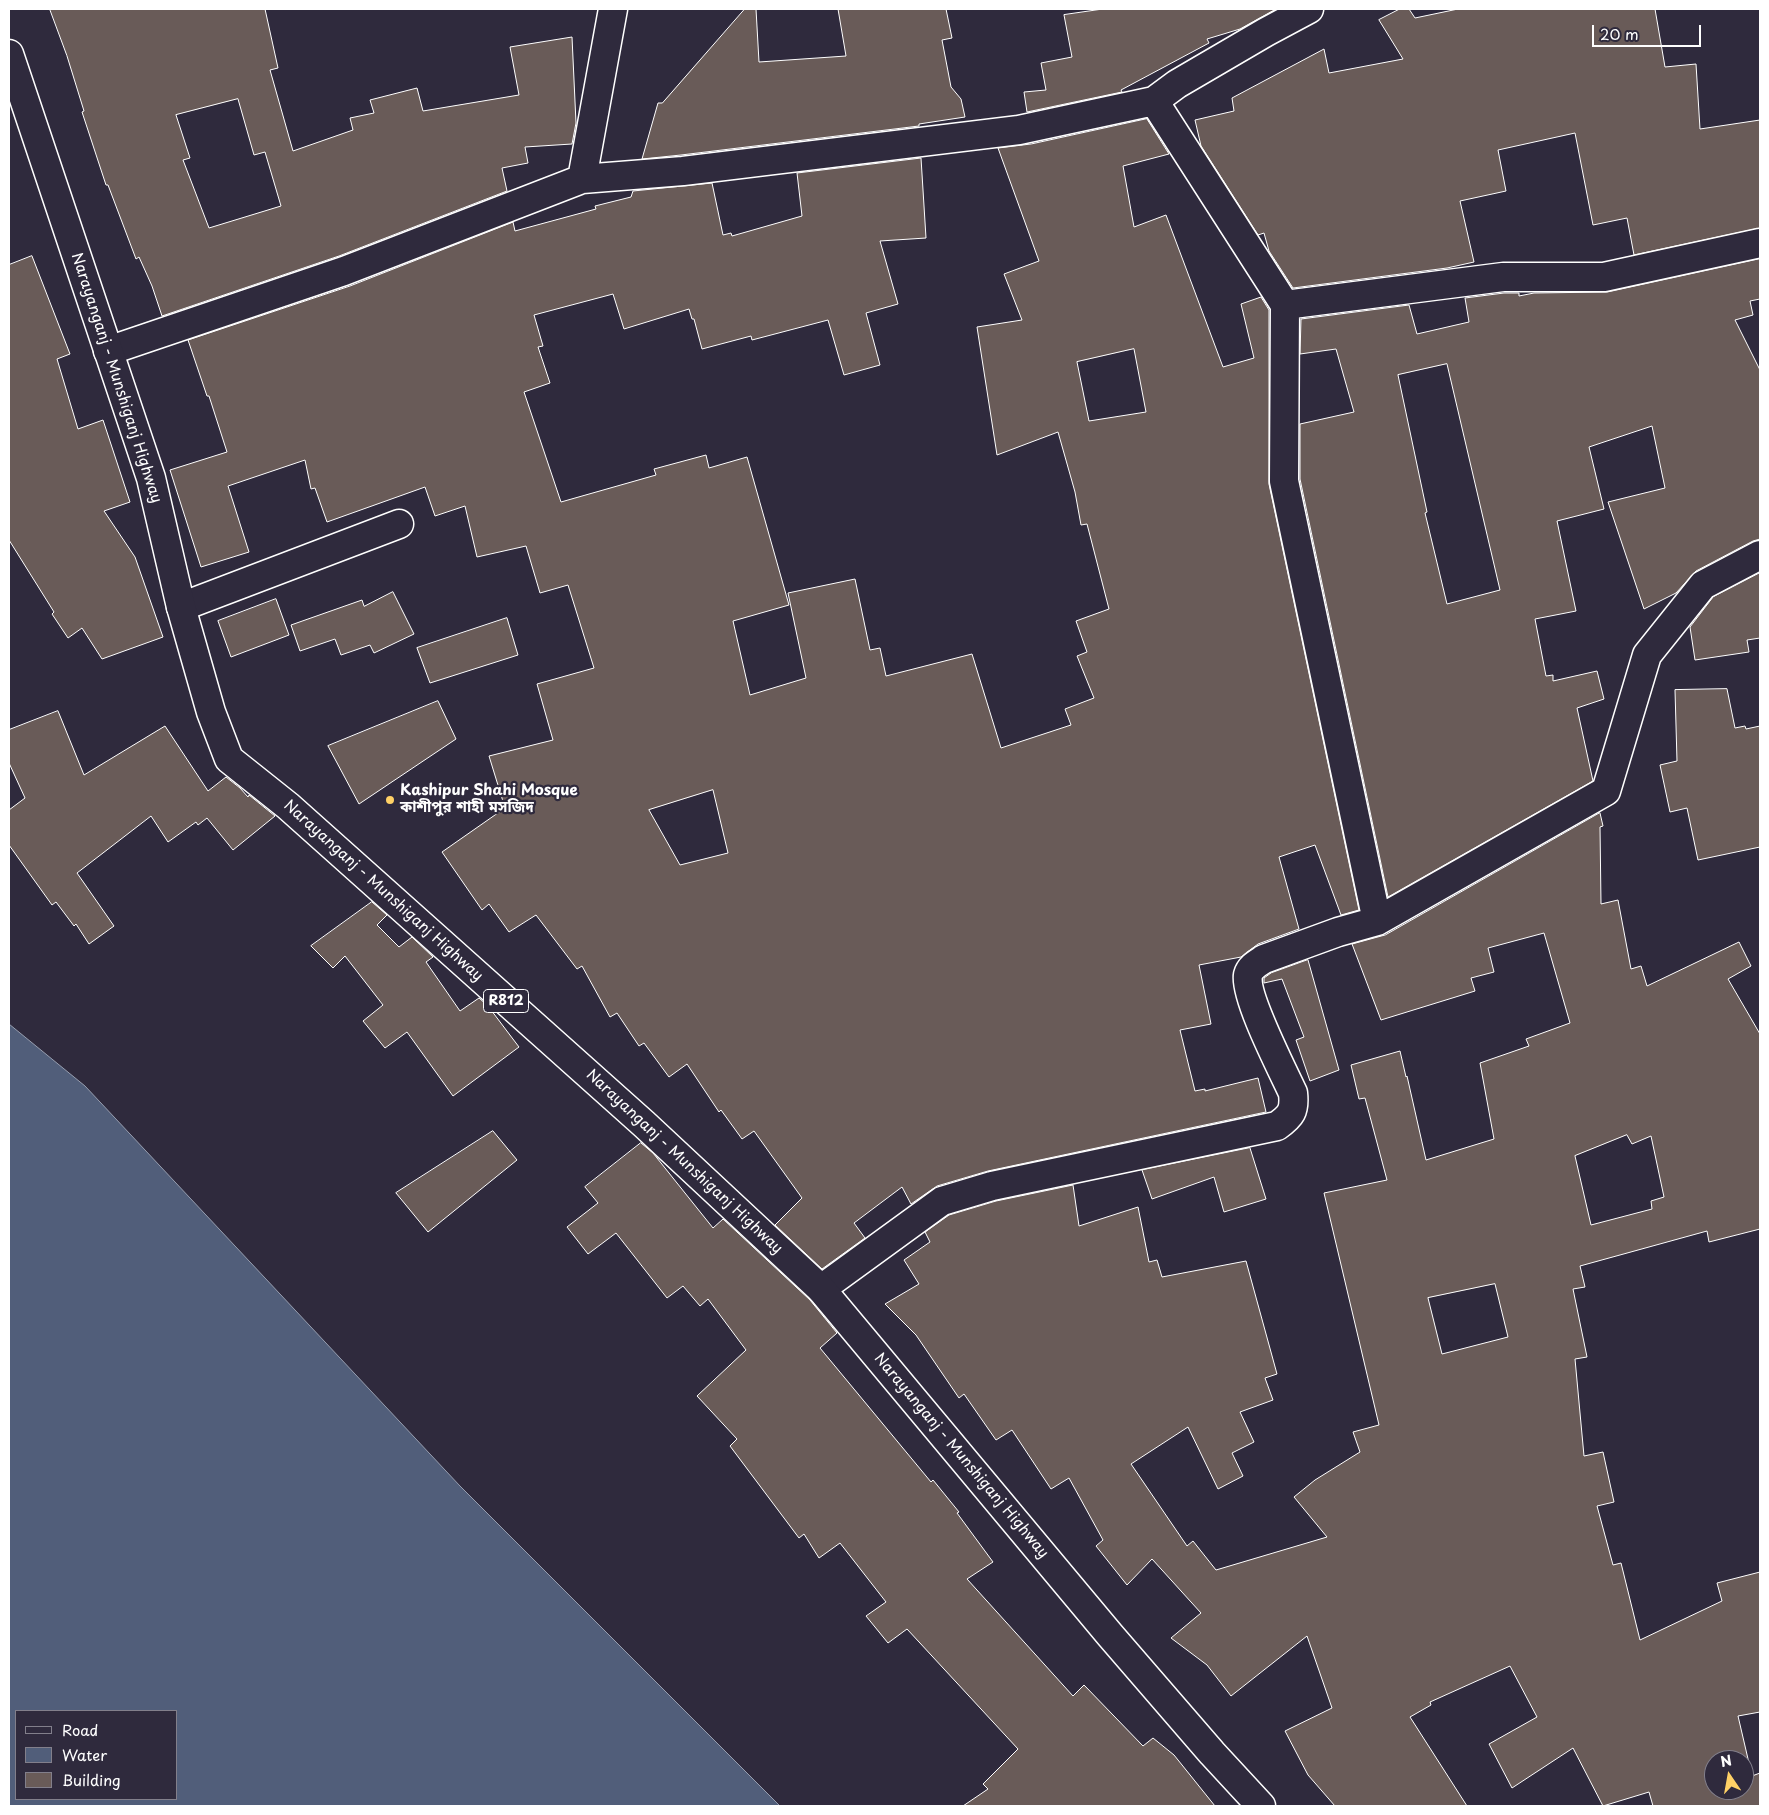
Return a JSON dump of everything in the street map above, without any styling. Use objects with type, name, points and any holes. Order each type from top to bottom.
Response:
[{"type":"street","points":[[582,178],[613,9]]},
{"type":"street","points":[[108,351],[344,271],[582,178],[683,171],[1019,130],[1154,101],[1185,80],[1309,9]]},
{"type":"street","name":"Narayanganj - Munshiganj Highway","points":[[9,54],[151,478],[182,606],[211,712],[229,759],[288,806],[622,1104],[822,1289],[1110,1635],[1212,1753],[1262,1806]]},
{"type":"street","points":[[1154,101],[1285,305],[1284,481],[1377,921]]},
{"type":"street","points":[[1285,305],[1503,277],[1604,276],[1760,243]]},
{"type":"street","points":[[182,606],[399,524]]},
{"type":"street","points":[[822,1289],[948,1198],[992,1186],[1277,1126],[1288,1117],[1294,1105],[1293,1093],[1258,1019],[1249,989],[1248,975],[1253,966],[1264,959],[1338,932],[1377,921],[1606,791],[1647,655],[1703,585],[1760,555]]},
{"type":"water","points":[[9,1024],[85,1086],[460,1486],[780,1806],[9,1806]]},
{"type":"building","points":[[50,9],[265,9],[278,68],[270,70],[293,151],[353,130],[350,118],[374,113],[370,100],[417,88],[423,111],[519,95],[510,47],[572,37],[576,123],[572,144],[525,147],[528,163],[502,168],[507,191],[339,256],[162,316],[152,286],[139,257],[136,259],[108,185],[106,185],[82,112],[84,111]],"holes":[[[238,99],[254,155],[265,152],[281,206],[209,228],[183,160],[190,158],[176,115]]]},
{"type":"building","points":[[745,9],[756,9],[759,62],[846,56],[838,9],[946,9],[952,38],[942,40],[951,87],[961,99],[965,117],[919,124],[919,126],[642,159],[658,103],[662,103]]},
{"type":"building","points":[[1103,9],[1276,9],[1240,29],[1207,39],[1209,43],[1121,90],[1122,92],[1027,112],[1024,92],[1046,90],[1041,63],[1072,57],[1064,15]]},
{"type":"building","points":[[1400,9],[1409,9],[1415,18],[1458,9],[1655,9],[1665,67],[1696,64],[1700,129],[1760,120],[1760,228],[1634,255],[1627,218],[1593,225],[1575,133],[1498,150],[1506,191],[1460,201],[1474,262],[1447,268],[1293,288],[1269,251],[1264,233],[1258,235],[1201,146],[1195,120],[1234,111],[1232,98],[1324,49],[1329,73],[1403,59],[1379,20]]},
{"type":"building","points":[[1147,119],[1169,154],[1123,166],[1134,227],[1166,215],[1223,367],[1254,358],[1241,304],[1261,297],[1269,310],[1269,484],[1359,910],[1341,915],[1315,845],[1279,857],[1299,929],[1258,944],[1241,957],[1199,965],[1211,1024],[1180,1030],[1195,1091],[1205,1089],[1205,1091],[1258,1078],[1266,1112],[988,1171],[937,1186],[911,1204],[902,1187],[854,1223],[865,1238],[822,1269],[775,1225],[802,1198],[754,1131],[742,1139],[721,1110],[719,1112],[687,1064],[669,1077],[644,1043],[639,1046],[617,1013],[610,1017],[582,966],[577,969],[536,915],[509,932],[489,904],[482,910],[442,852],[505,808],[489,756],[553,740],[537,684],[594,668],[568,585],[540,593],[526,546],[477,557],[465,506],[435,516],[425,487],[327,522],[315,488],[311,489],[305,460],[228,486],[249,552],[201,567],[170,470],[227,452],[188,340],[350,286],[513,222],[515,231],[596,209],[595,206],[631,197],[633,191],[712,183],[723,235],[731,233],[732,236],[802,216],[797,173],[921,158],[926,238],[880,241],[898,304],[866,313],[880,365],[844,375],[828,320],[752,340],[751,336],[702,349],[694,319],[692,319],[689,309],[624,329],[613,294],[534,315],[543,346],[538,347],[550,383],[524,392],[561,502],[656,475],[654,469],[706,455],[709,468],[747,457],[789,605],[733,621],[750,695],[806,678],[788,593],[855,579],[870,650],[880,648],[886,676],[972,654],[1001,748],[1071,725],[1065,709],[1094,698],[1077,656],[1087,652],[1076,621],[1109,609],[1087,524],[1081,525],[1075,492],[1058,432],[997,455],[977,327],[1022,320],[1004,274],[1039,261],[998,148],[1031,144]],"holes":[[[1134,349],[1146,412],[1089,421],[1077,362]],[[713,790],[728,853],[680,865],[649,810]]]},
{"type":"building","points":[[32,256],[70,354],[57,359],[78,429],[103,420],[130,502],[104,511],[135,557],[163,637],[102,659],[82,628],[68,638],[9,540],[9,265]]},
{"type":"building","points":[[1760,259],[1760,299],[1750,301],[1753,315],[1735,320],[1760,370],[1760,539],[1696,571],[1676,593],[1644,609],[1608,502],[1665,488],[1652,426],[1589,447],[1604,509],[1557,521],[1576,611],[1535,619],[1546,676],[1553,675],[1553,681],[1597,671],[1604,699],[1577,708],[1593,781],[1388,897],[1300,479],[1300,424],[1354,412],[1336,349],[1300,354],[1301,319],[1409,305],[1417,334],[1469,322],[1465,298],[1504,293],[1519,293],[1519,296],[1534,293],[1607,292]],"holes":[[[1447,364],[1500,590],[1447,604],[1425,513],[1427,512],[1398,375]]]},
{"type":"building","points":[[1760,573],[1760,638],[1747,640],[1749,652],[1695,660],[1690,627],[1713,597]]},
{"type":"building","points":[[393,592],[414,634],[374,653],[370,645],[341,655],[335,639],[300,651],[291,625],[362,600],[364,606]]},
{"type":"building","points":[[276,599],[289,635],[231,657],[218,621]]},
{"type":"building","points":[[507,618],[518,655],[430,683],[417,648]]},
{"type":"building","points":[[1727,689],[1735,728],[1745,726],[1746,729],[1760,726],[1760,847],[1698,860],[1687,808],[1670,812],[1660,765],[1677,761],[1675,690]]},
{"type":"building","name":"Kashipur Shahi Mosque কাশীপুর শাহী মসজিদ","points":[[438,701],[456,739],[359,804],[328,746]]},
{"type":"building","points":[[58,711],[84,775],[165,726],[208,791],[226,777],[248,797],[249,795],[275,816],[233,850],[207,818],[198,825],[196,822],[168,842],[151,816],[77,873],[114,926],[89,944],[76,924],[74,926],[56,902],[52,905],[9,845],[9,810],[25,798],[9,763],[9,730]]},
{"type":"building","points":[[1600,813],[1603,826],[1600,827],[1601,904],[1618,900],[1631,969],[1641,966],[1647,986],[1739,942],[1751,966],[1728,979],[1760,1034],[1760,1229],[1709,1242],[1707,1231],[1580,1266],[1585,1287],[1573,1289],[1587,1357],[1575,1359],[1584,1456],[1603,1452],[1614,1502],[1597,1506],[1613,1565],[1621,1563],[1640,1640],[1722,1601],[1717,1583],[1760,1572],[1760,1712],[1738,1716],[1746,1750],[1704,1750],[1704,1800],[1754,1800],[1754,1775],[1760,1773],[1760,1806],[1653,1806],[1649,1792],[1603,1806],[1573,1748],[1512,1788],[1489,1744],[1537,1717],[1510,1666],[1430,1702],[1431,1705],[1410,1717],[1467,1806],[1335,1806],[1308,1775],[1285,1731],[1332,1708],[1307,1636],[1231,1696],[1207,1665],[1171,1638],[1201,1613],[1152,1559],[1127,1585],[1096,1546],[1103,1540],[1069,1478],[1051,1489],[1012,1430],[996,1440],[964,1394],[959,1398],[916,1335],[885,1304],[919,1284],[904,1260],[930,1242],[925,1232],[949,1215],[996,1201],[1073,1185],[1079,1226],[1138,1207],[1149,1262],[1157,1260],[1162,1277],[1246,1261],[1277,1374],[1265,1378],[1273,1400],[1240,1412],[1254,1442],[1232,1453],[1243,1476],[1218,1489],[1188,1427],[1131,1464],[1187,1546],[1193,1541],[1216,1570],[1327,1537],[1294,1497],[1315,1480],[1360,1452],[1353,1432],[1379,1425],[1324,1193],[1387,1180],[1365,1098],[1359,1099],[1351,1065],[1400,1051],[1426,1160],[1494,1139],[1480,1063],[1529,1046],[1526,1039],[1570,1023],[1544,933],[1488,948],[1494,972],[1471,978],[1475,991],[1381,1020],[1352,944],[1385,935]],"holes":[[[1627,1135],[1632,1144],[1651,1136],[1664,1197],[1651,1201],[1652,1209],[1591,1225],[1575,1156]],[[1495,1284],[1508,1337],[1442,1354],[1428,1298]]]},
{"type":"building","points":[[372,902],[387,915],[377,925],[399,947],[412,937],[433,957],[426,962],[460,1011],[479,998],[488,1006],[519,1047],[453,1096],[407,1032],[385,1048],[363,1021],[383,1005],[345,956],[333,968],[311,946]]},
{"type":"building","points":[[1308,960],[1339,1070],[1310,1081],[1296,1040],[1304,1037],[1282,979],[1264,983],[1264,978],[1271,973]]},
{"type":"building","points":[[493,1131],[517,1160],[428,1232],[396,1193]]},
{"type":"building","points":[[641,1143],[653,1153],[713,1228],[723,1219],[810,1300],[837,1333],[820,1348],[931,1482],[933,1480],[959,1512],[957,1513],[993,1562],[967,1579],[1073,1696],[1084,1685],[1143,1746],[1153,1738],[1174,1755],[1215,1806],[963,1806],[988,1789],[983,1784],[1018,1749],[907,1629],[888,1643],[866,1616],[886,1602],[840,1543],[819,1558],[804,1534],[799,1538],[730,1446],[737,1439],[697,1396],[746,1350],[708,1299],[700,1306],[683,1286],[667,1298],[616,1233],[588,1254],[567,1227],[598,1203],[585,1187]]},
{"type":"building","points":[[1250,1148],[1266,1199],[1224,1212],[1214,1177],[1152,1199],[1142,1170]]},
{"type":"place","name":"Kashipur Shahi Mosque কাশীপুর শাহী মসজিদ","points":[[390,800]]}]
